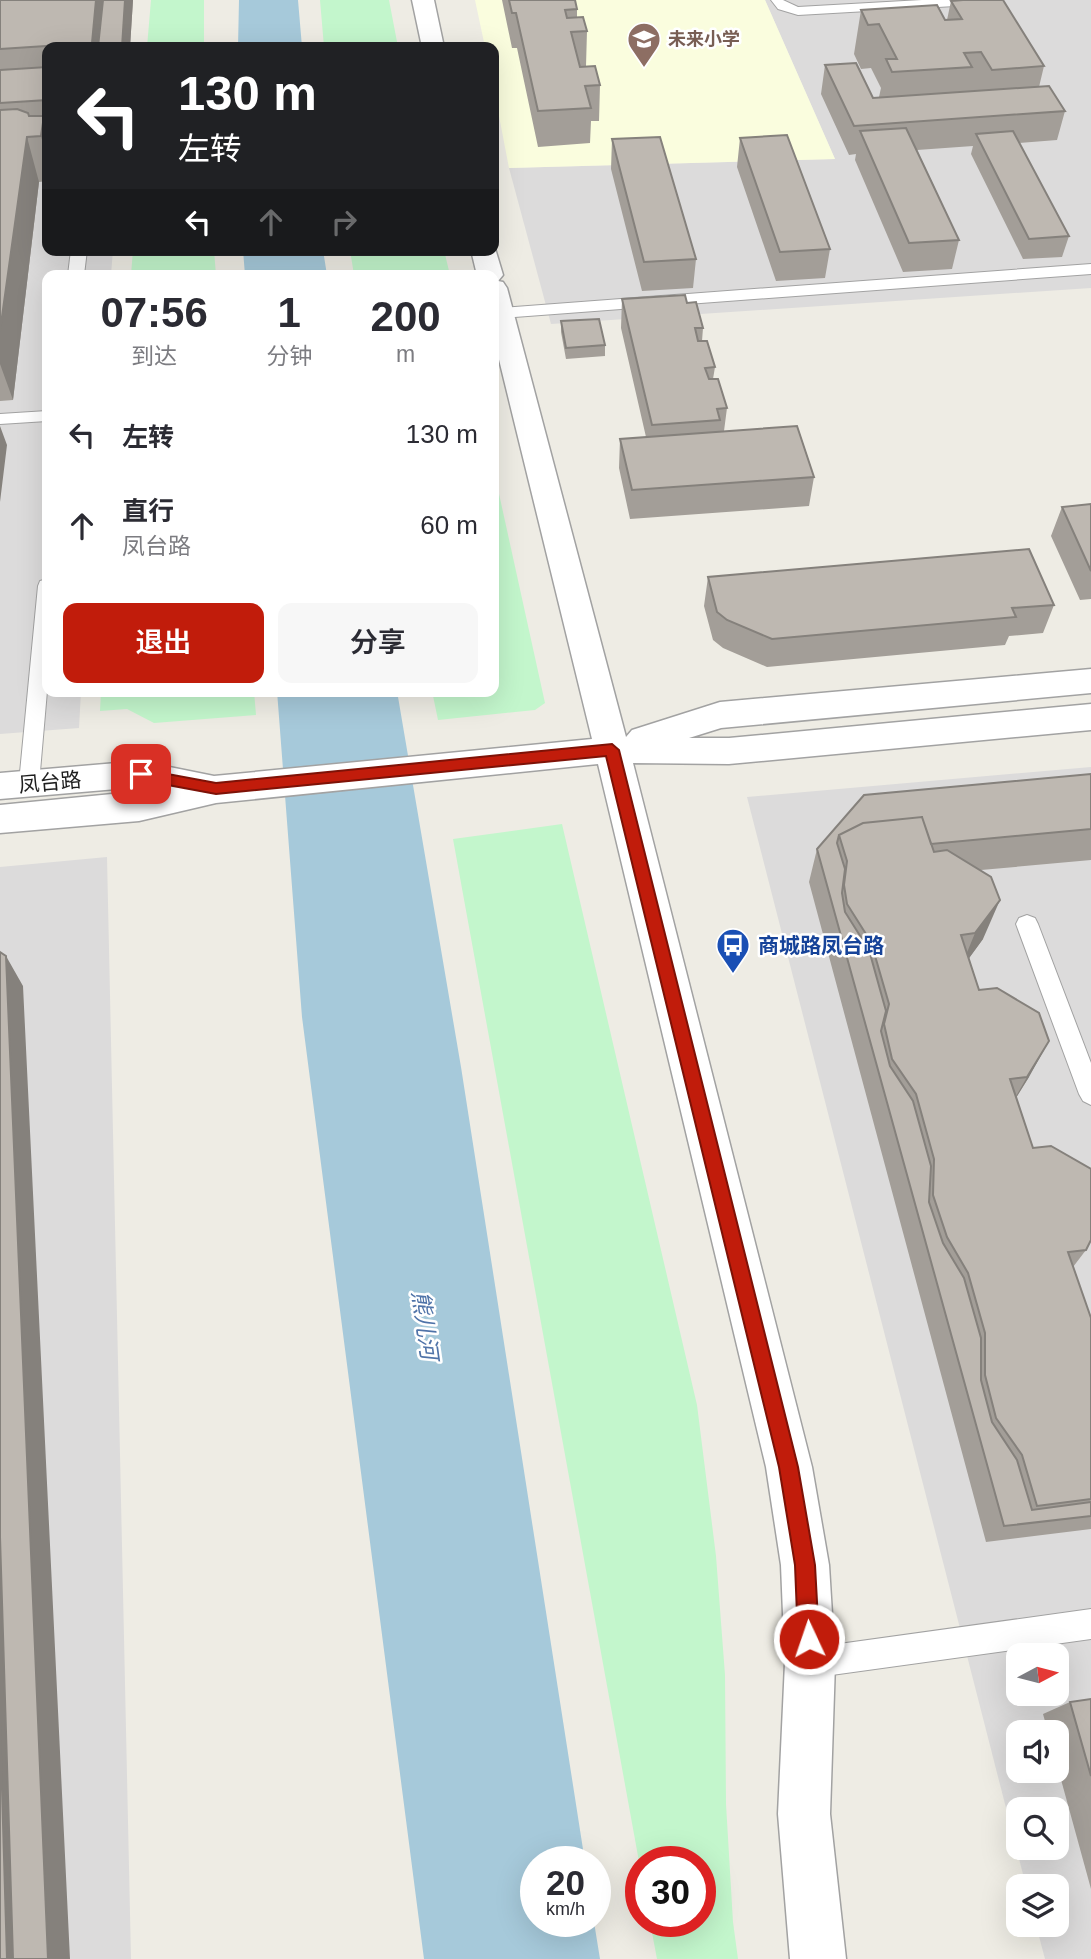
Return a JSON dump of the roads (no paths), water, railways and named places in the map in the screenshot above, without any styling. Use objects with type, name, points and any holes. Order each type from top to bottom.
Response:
[{"type":"street","points":[[423,0],[432,42]]},
{"type":"street","points":[[499,308],[612,750],[789,1467],[805,1565],[810,1663],[804,1814],[818,1959]]},
{"type":"street","points":[[612,750],[720,715],[1091,681]]},
{"type":"street","points":[[216,789],[612,750],[729,751],[1091,717]]},
{"type":"street","name":"凤台路","points":[[15,785],[141,774],[216,789]]},
{"type":"street","name":"凤台路","points":[[0,819],[138,807],[216,789]]},
{"type":"lane","points":[[777,0],[790,10],[798,11],[990,0]]},
{"type":"lane","points":[[499,292],[1091,269]]},
{"type":"lane","points":[[0,419],[42,416]]},
{"type":"lane","points":[[15,785],[42,617]]},
{"type":"lane","points":[[1027,924],[1091,1094]]},
{"type":"lane","points":[[810,1663],[1091,1624]]},
{"type":"water","points":[[239,0],[298,0],[302,42],[238,42]]},
{"type":"water","points":[[243,256],[324,256],[326,270],[245,270]]},
{"type":"water","name":"熊儿河","points":[[277,697],[398,697],[461,1067],[583,1846],[520,1846],[520,1937],[596,1937],[600,1959],[424,1959],[302,1017]]},
{"type":"place","name":"未来小学","points":[[644,69]]},
{"type":"place","name":"商城路凤台路","points":[[733,975]]}]
